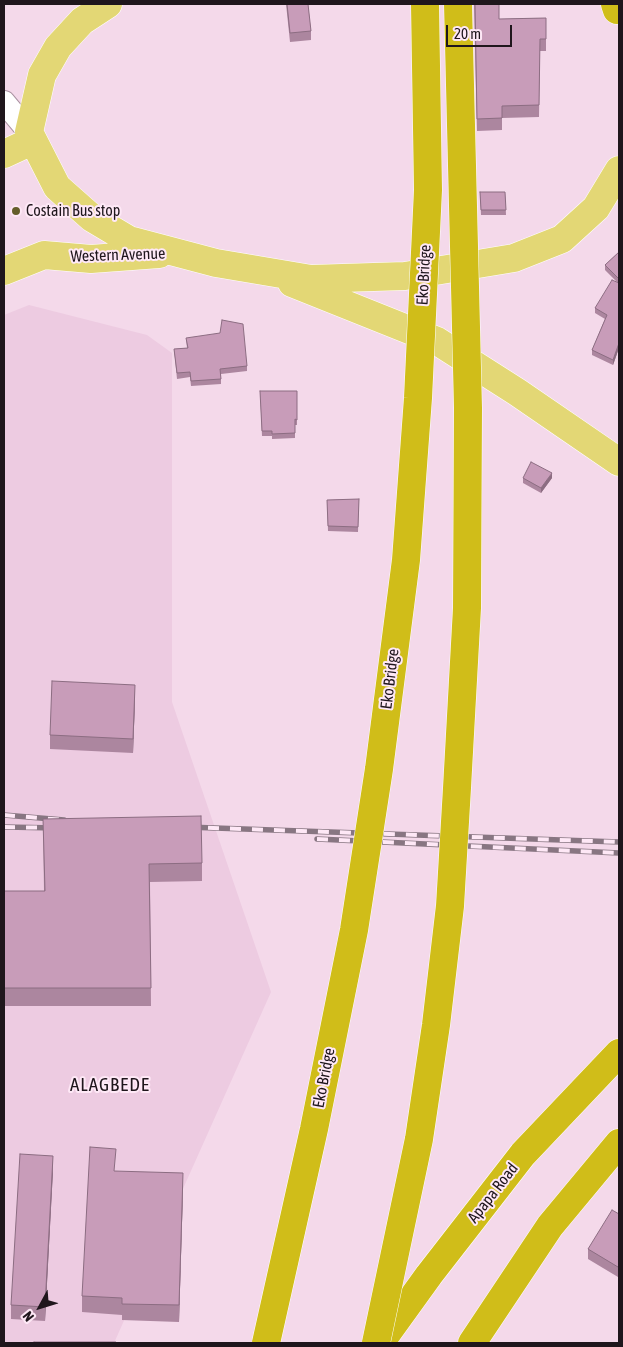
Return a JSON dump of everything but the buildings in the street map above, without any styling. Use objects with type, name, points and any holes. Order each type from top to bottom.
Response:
[{"type":"highway","name":"Eko Bridge","points":[[266,1343],[314,1129],[354,930],[379,769],[406,560],[418,398],[428,190],[425,4]]},
{"type":"highway","points":[[376,1343],[419,1139],[436,1025],[450,906],[467,608],[468,408],[458,4]]},
{"type":"highway","name":"Apapa Road","points":[[380,1343],[429,1275],[523,1154],[619,1053]]},
{"type":"highway","points":[[472,1343],[550,1226],[619,1143]]},
{"type":"main road","points":[[108,4],[82,21],[58,47],[42,75],[31,137],[57,188],[92,218],[130,240],[216,263],[256,268],[311,279],[404,276],[514,258],[562,239],[596,208],[619,170]]},
{"type":"main road","points":[[4,154],[31,137]]},
{"type":"main road","name":"Western Avenue","points":[[4,271],[44,255],[92,259],[176,253]]},
{"type":"main road","points":[[256,268],[348,307],[437,341],[517,392],[619,462]]},
{"type":"street","points":[[4,102],[31,137]]},
{"type":"shaded area","points":[[29,305],[147,335],[172,353],[172,702],[271,992],[114,1343],[4,1343],[4,315]]},
{"type":"railway","points":[[4,815],[64,820]]},
{"type":"railway","points":[[4,827],[57,828]]},
{"type":"railway","points":[[186,827],[619,842]]},
{"type":"railway","points":[[317,839],[619,853]]},
{"type":"place","name":"Costain Bus stop","points":[[16,211]]},
{"type":"district","name":"ALAGBEDE","points":[[110,1085]]}]
